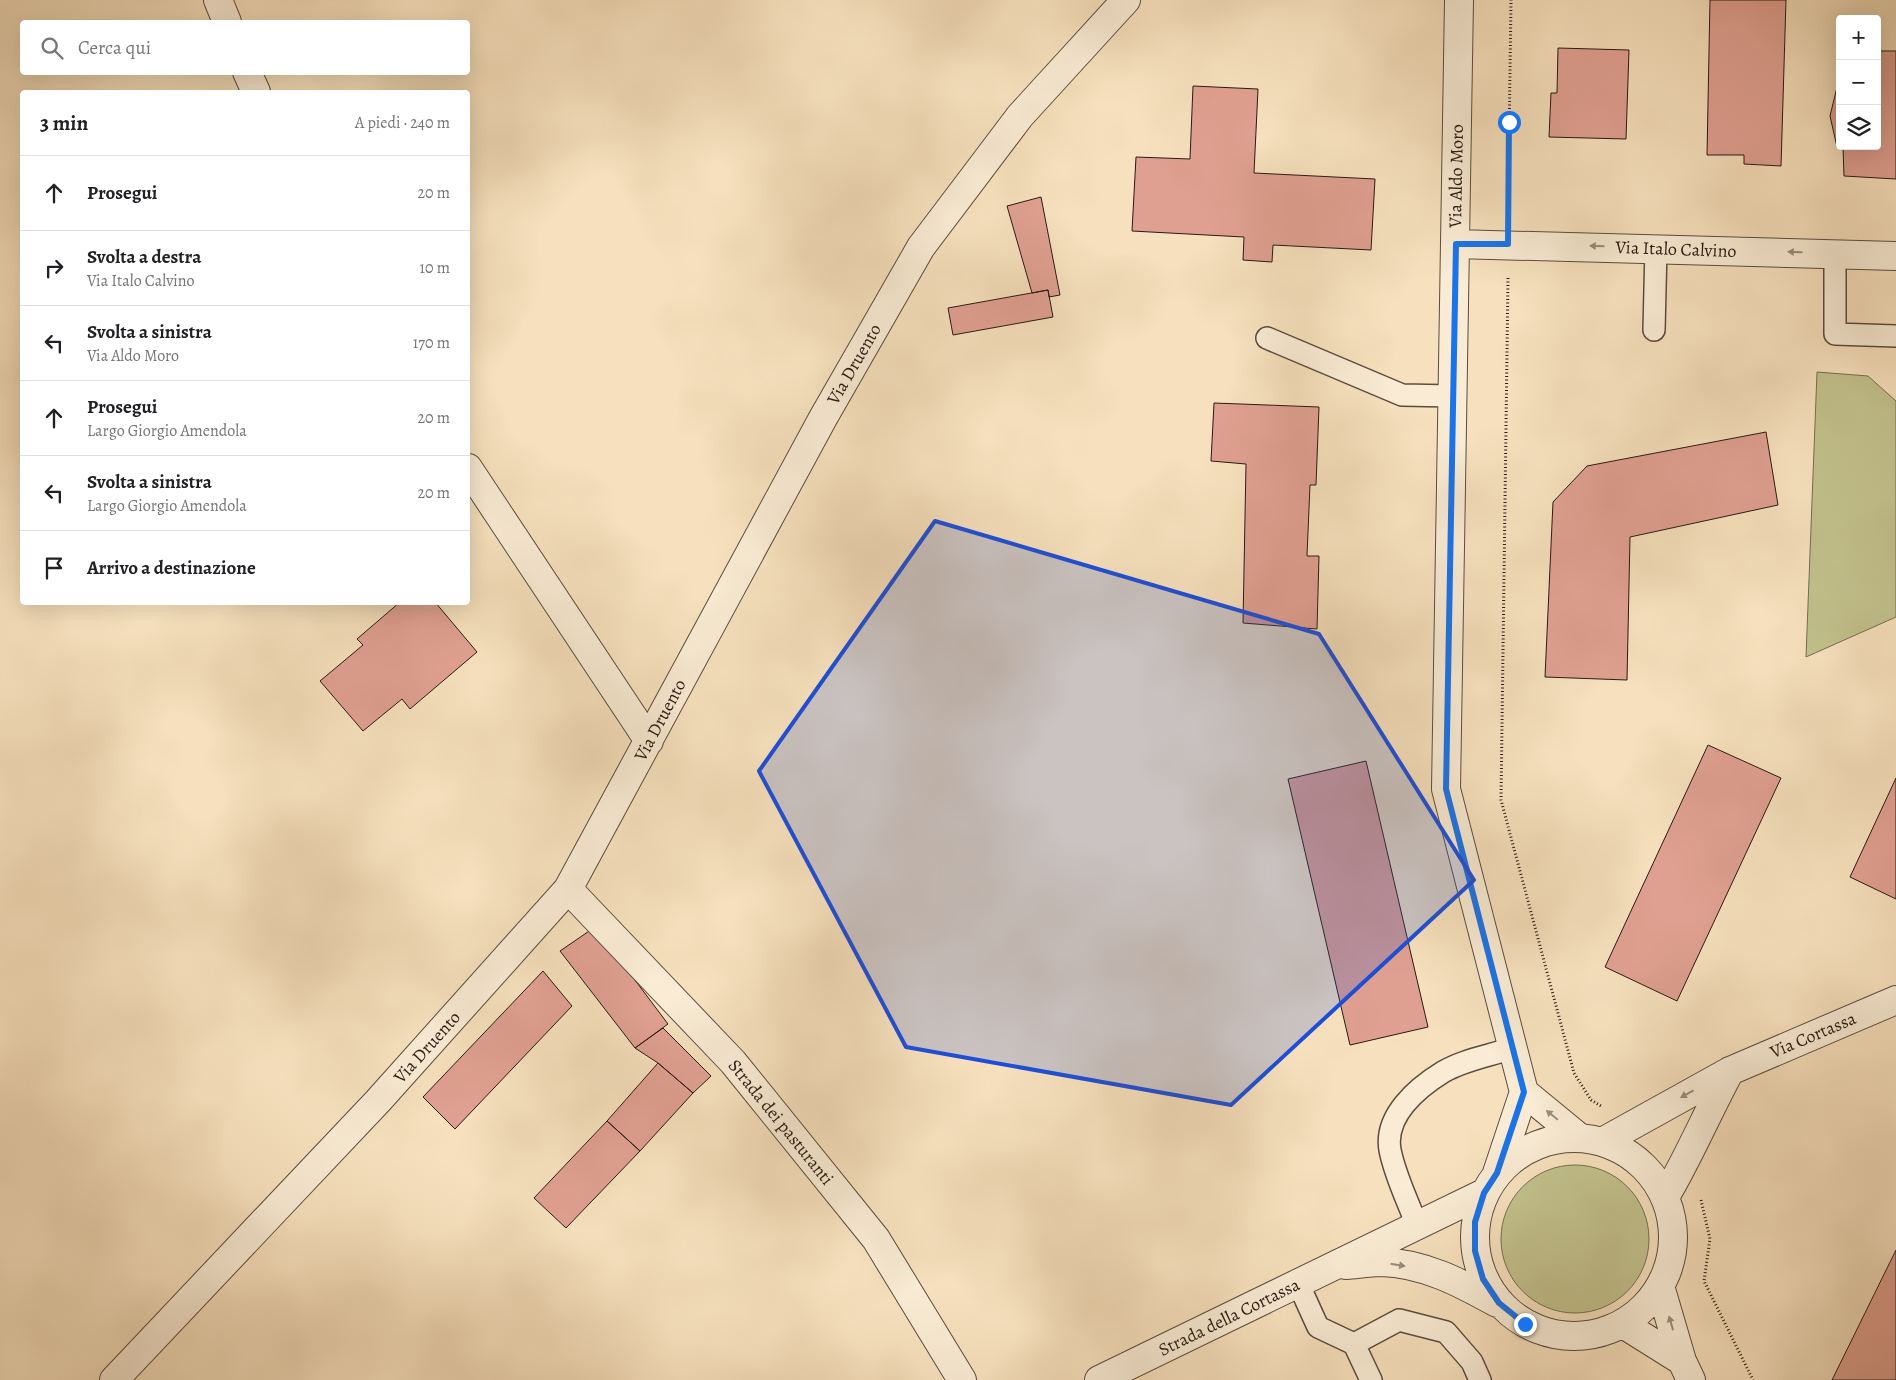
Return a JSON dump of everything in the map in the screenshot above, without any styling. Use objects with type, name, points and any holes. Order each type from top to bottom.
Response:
[{"type":"street","points":[[218,0],[226,20]]},
{"type":"street","name":"Via Druento","points":[[114,1380],[378,1101],[568,889],[823,418],[921,247],[1020,116],[1126,0]]},
{"type":"street","name":"Via Aldo Moro","points":[[1459,0],[1446,789],[1524,1092]]},
{"type":"street","points":[[248,75],[255,90]]},
{"type":"street","name":"Via Italo Calvino","points":[[1456,244],[1896,256]]},
{"type":"street","points":[[470,471],[649,741]]},
{"type":"street","name":"Strada dei pasturanti","points":[[568,889],[733,1062],[870,1231],[962,1380]]},
{"type":"street","name":"Via Cortassa","points":[[1591,1140],[1635,1122],[1730,1071],[1896,1000]]},
{"type":"street","points":[[1665,1197],[1685,1164],[1702,1122],[1730,1071]]},
{"type":"street","points":[[1332,1266],[1382,1262],[1423,1268],[1456,1280],[1499,1303],[1525,1324],[1557,1335],[1591,1335],[1623,1324],[1649,1303],[1660,1286],[1672,1253],[1673,1225],[1665,1197],[1650,1173],[1628,1154],[1591,1140],[1524,1092],[1475,1222],[1475,1251],[1483,1279],[1499,1303]]},
{"type":"street","points":[[1490,1183],[1514,1157],[1536,1145],[1557,1139],[1591,1140]]},
{"type":"street","name":"Strada della Cortassa","points":[[1099,1380],[1417,1226],[1490,1183]]},
{"type":"street","points":[[1660,1286],[1687,1370]]},
{"type":"street","points":[[1623,1324],[1687,1370]]},
{"type":"lane","points":[[1654,330],[1656,248]]},
{"type":"lane","points":[[1835,254],[1835,334],[1896,336]]},
{"type":"lane","points":[[1267,338],[1402,394],[1453,396]]},
{"type":"lane","points":[[1417,1226],[1399,1181],[1389,1148],[1393,1119],[1415,1092],[1444,1072],[1512,1048]]},
{"type":"lane","points":[[1298,1283],[1318,1328],[1354,1344],[1371,1380]]},
{"type":"lane","points":[[1354,1344],[1399,1320],[1446,1332],[1472,1362],[1480,1380]]},
{"type":"path","points":[[1511,0],[1501,800],[1574,1073],[1590,1100],[1635,1122]]},
{"type":"path","points":[[1685,1164],[1698,1185],[1710,1239],[1704,1281],[1753,1380]]},
{"type":"highlighted area","points":[[935,521],[1319,634],[1474,880],[1231,1105],[906,1047],[759,771]]},
{"type":"shaded area","points":[[1817,372],[1868,376],[1896,401],[1896,617],[1806,657]]},
{"type":"shaded area","points":[[1575,1165],[1590,1166],[1603,1170],[1628,1186],[1644,1211],[1648,1224],[1648,1254],[1644,1267],[1628,1292],[1603,1308],[1590,1312],[1575,1313],[1560,1312],[1547,1308],[1522,1292],[1506,1267],[1502,1254],[1501,1239],[1502,1224],[1506,1211],[1522,1186],[1547,1170],[1560,1166]]},
{"type":"building","points":[[1710,0],[1786,0],[1781,166],[1744,164],[1744,155],[1707,155]]},
{"type":"building","points":[[1558,48],[1629,50],[1626,139],[1549,137],[1551,93],[1557,93]]},
{"type":"building","points":[[1881,51],[1896,51],[1896,179],[1844,176],[1843,150],[1881,150]]},
{"type":"building","points":[[1193,86],[1258,89],[1254,173],[1375,179],[1371,250],[1273,245],[1272,262],[1243,260],[1244,237],[1132,231],[1136,157],[1190,159]]},
{"type":"building","points":[[1836,91],[1836,143],[1830,116]]},
{"type":"building","points":[[1041,197],[1060,295],[1049,297],[1048,290],[1032,293],[1007,206]]},
{"type":"building","points":[[1048,290],[1053,317],[953,335],[948,308]]},
{"type":"building","points":[[1214,403],[1319,407],[1316,485],[1310,485],[1307,556],[1319,556],[1317,629],[1243,623],[1246,464],[1211,461]]},
{"type":"building","points":[[1766,432],[1778,505],[1630,537],[1627,680],[1545,677],[1553,502],[1587,466]]},
{"type":"building","points":[[397,605],[438,605],[477,652],[410,709],[402,699],[363,731],[320,681],[363,645],[357,639]]},
{"type":"building","points":[[1708,745],[1781,778],[1677,1001],[1605,967]]},
{"type":"building","points":[[1366,761],[1428,1027],[1350,1045],[1288,779]]},
{"type":"building","points":[[1896,778],[1896,899],[1850,877]]},
{"type":"building","points":[[595,927],[668,1024],[635,1048],[560,951]]},
{"type":"building","points":[[543,971],[572,1006],[455,1129],[423,1097]]},
{"type":"building","points":[[663,1028],[711,1076],[693,1093],[658,1063],[635,1048]]},
{"type":"building","points":[[658,1063],[693,1093],[640,1151],[607,1121]]},
{"type":"building","points":[[607,1121],[640,1151],[566,1228],[534,1198]]},
{"type":"building","points":[[1896,1250],[1896,1380],[1832,1380]]},
{"type":"route","points":[[1509,122],[1508,244],[1456,244],[1446,789],[1498,998],[1524,1092],[1497,1173],[1484,1193],[1475,1222],[1475,1251],[1483,1279],[1499,1303],[1525,1324]]}]
